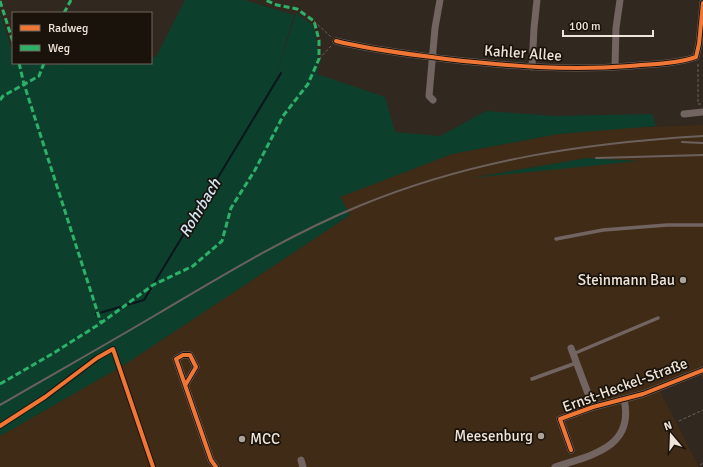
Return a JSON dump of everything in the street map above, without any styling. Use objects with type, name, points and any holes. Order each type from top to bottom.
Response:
[{"type":"street","points":[[433,100],[429,96],[435,28],[440,0]]},
{"type":"street","points":[[532,67],[537,0]]},
{"type":"street","points":[[615,67],[616,28],[620,0]]},
{"type":"street","points":[[696,57],[699,44],[703,3]]},
{"type":"street","name":"Kahler Allee","points":[[336,41],[384,52],[532,67],[615,67],[673,62],[696,57]]},
{"type":"street","points":[[684,114],[703,112]]},
{"type":"street","points":[[572,351],[593,407]]},
{"type":"street","name":"Ernst-Heckel-Straße","points":[[571,450],[560,419],[593,407],[663,387],[703,370]]},
{"type":"street","points":[[186,384],[211,460],[216,467]]},
{"type":"street","points":[[555,467],[602,450],[616,440],[625,427],[626,407],[624,399]]},
{"type":"lane","points":[[556,239],[603,230],[667,225],[703,225]]},
{"type":"lane","points":[[572,351],[658,318]]},
{"type":"lane","points":[[532,379],[576,363]]},
{"type":"path","points":[[314,21],[336,41],[319,59]]},
{"type":"path","points":[[696,57],[698,66],[698,104],[703,104]]},
{"type":"path","points":[[679,421],[703,410]]},
{"type":"shaded area","points":[[703,125],[703,380],[700,373],[660,391],[699,467],[0,467],[0,436],[124,365],[350,215],[340,197],[452,154],[558,134],[625,128]],"holes":[[[587,158],[635,161],[480,176]]]},
{"type":"green space","points":[[185,0],[244,0],[294,15],[274,82],[296,13],[315,28],[319,61],[317,74],[385,97],[395,132],[440,136],[486,111],[555,116],[652,114],[656,126],[558,134],[452,154],[340,197],[350,215],[124,365],[0,436],[0,13],[12,51],[12,64],[152,64],[152,57],[156,57]]},
{"type":"green space","points":[[587,158],[639,161],[471,178]]},
{"type":"waterway","name":"Rohrbach","points":[[96,314],[144,300],[281,73]]},
{"type":"railway","points":[[0,405],[282,242],[359,206],[401,190],[443,177],[485,165],[528,156],[615,143],[703,136]]},
{"type":"railway","points":[[682,142],[703,143]]},
{"type":"railway","points":[[596,158],[703,155]]},
{"type":"marked path","points":[[65,12],[71,0]]},
{"type":"marked path","points":[[0,384],[52,354],[101,323],[153,285],[193,266],[222,241],[231,208],[255,170],[283,116],[308,84],[319,59],[319,40],[314,21],[297,9],[277,5],[265,0]]},
{"type":"marked path","points":[[0,1],[12,39]]},
{"type":"marked path","points":[[19,64],[24,84],[101,323]]},
{"type":"marked path","points":[[0,100],[3,96],[39,76],[44,64]]},
{"type":"cycle path","points":[[336,41],[363,47],[446,59],[515,66],[584,68],[663,63],[696,57],[699,44],[703,3]]},
{"type":"cycle path","points":[[0,426],[45,397],[97,358],[113,349],[153,467]]},
{"type":"cycle path","points":[[186,384],[196,367],[190,355],[183,355],[176,359],[211,460],[216,467]]},
{"type":"cycle path","points":[[571,450],[560,419],[593,407],[643,394],[703,370]]},
{"type":"place","name":"Steinmann Bau","points":[[683,280]]},
{"type":"place","name":"Meesenburg","points":[[541,436]]},
{"type":"place","name":"MCC","points":[[242,439]]}]
